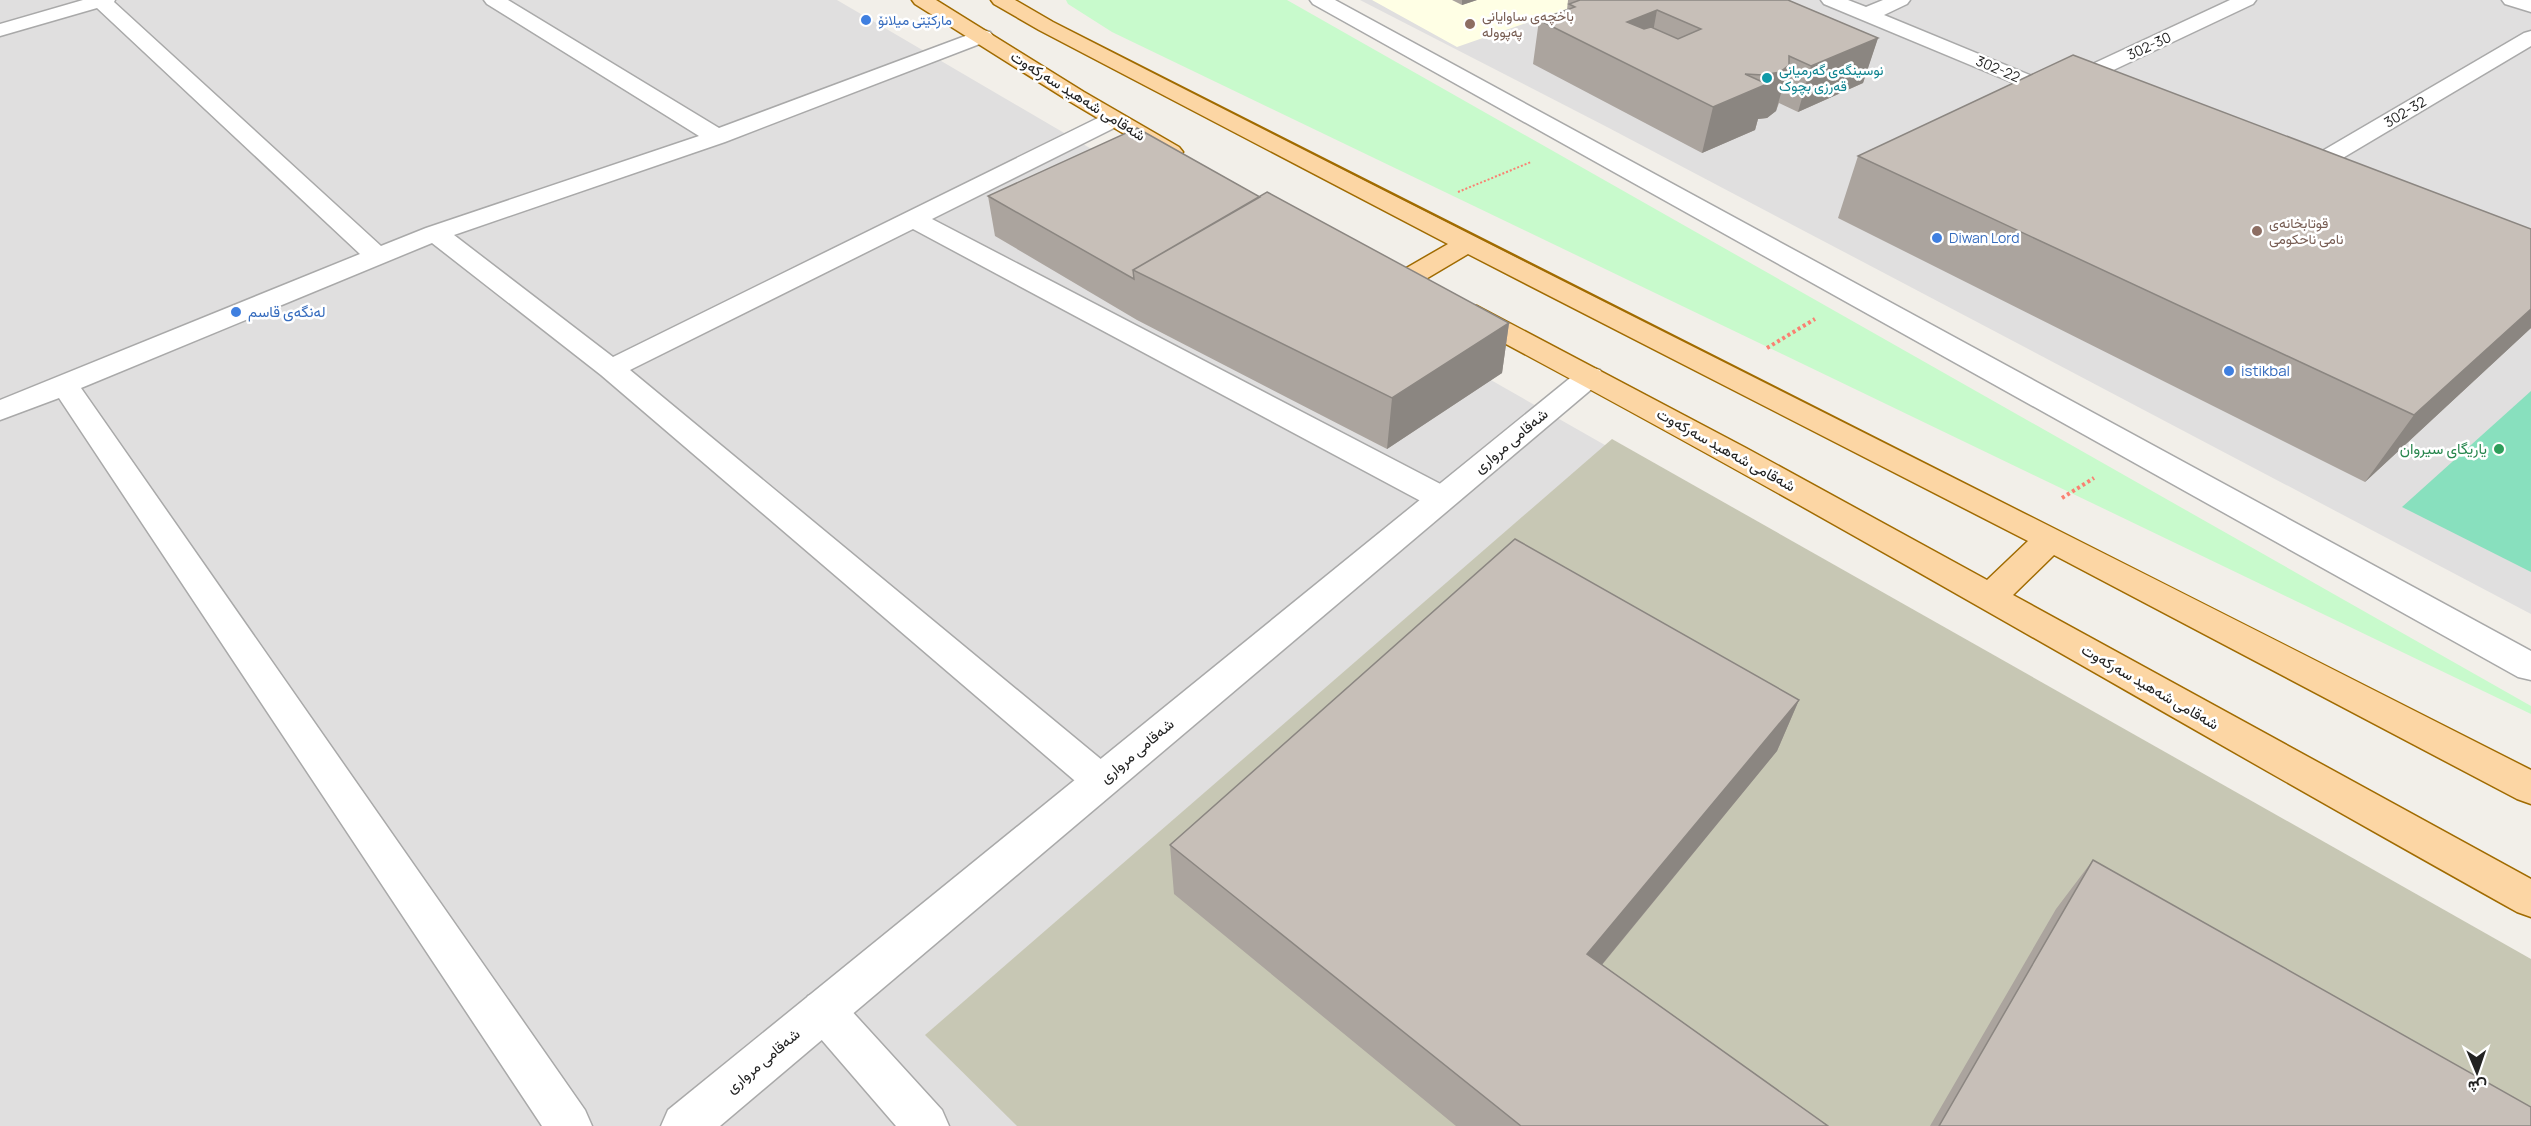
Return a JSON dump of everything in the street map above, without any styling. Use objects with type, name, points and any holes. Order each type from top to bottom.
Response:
[{"type":"main road","name":"شەقامی شەهید سەرکەوت","points":[[922,0],[983,36],[1112,120],[1196,166]]},
{"type":"main road","points":[[1001,0],[1046,26],[1467,244],[2051,539],[2531,788]]},
{"type":"main road","points":[[1021,0],[1046,26]]},
{"type":"main road","name":"شەقامی شەهید سەرکەوت","points":[[1467,244],[1394,275],[1590,376],[1991,596],[2226,730],[2531,899]]},
{"type":"main road","points":[[1991,596],[2051,539]]},
{"type":"street","points":[[494,0],[717,137]]},
{"type":"street","points":[[1320,0],[2531,667]]},
{"type":"street","name":"302-22","points":[[1831,0],[2084,105]]},
{"type":"street","points":[[1866,15],[1900,0]]},
{"type":"street","name":"302-30","points":[[2052,92],[2246,0]]},
{"type":"street","points":[[2512,0],[2531,6]]},
{"type":"street","points":[[0,30],[103,1],[377,256]]},
{"type":"street","points":[[0,411],[435,233],[717,137],[983,36]]},
{"type":"street","name":"302-32","points":[[2301,195],[2279,186],[2531,37]]},
{"type":"street","points":[[611,369],[1112,120]]},
{"type":"street","points":[[913,219],[1441,498]]},
{"type":"street","points":[[435,233],[611,369],[1101,781]]},
{"type":"street","name":"شەقامی مرواری","points":[[684,1126],[1590,376]]},
{"type":"street","points":[[64,384],[569,1126]]},
{"type":"street","points":[[823,1010],[926,1126]]},
{"type":"path","points":[[1450,195],[1579,142]]},
{"type":"path","points":[[1766,348],[1856,295]]},
{"type":"shaded area","points":[[0,0],[837,0],[1329,288],[2531,972],[2531,1126],[0,1126]]},
{"type":"shaded area","points":[[1360,0],[2531,0],[2531,614],[1607,127]]},
{"type":"shaded area","name":"باخچەی ساوایانی پەپوولە","points":[[1372,0],[1592,0],[1457,47]]},
{"type":"shaded area","points":[[1612,439],[2531,959],[2531,1126],[1017,1126],[925,1035]]},
{"type":"green space","points":[[1066,0],[1287,0],[2531,706],[2531,714],[1112,32],[1068,4]]},
{"type":"green space","name":"یاریگای سیروان","points":[[2531,391],[2531,572],[2402,507]]},
{"type":"building","points":[[1580,0],[1788,0],[1878,38],[1811,66],[1789,56],[1789,65],[1780,72],[1763,75],[1745,74],[1767,84],[1713,107],[1539,20],[1575,7],[1569,4]],"holes":[[[1657,10],[1701,29],[1678,39],[1651,27],[1644,29],[1627,22]]]},
{"type":"building","points":[[2073,55],[2531,229],[2531,309],[2414,415],[1858,156]]},
{"type":"building","points":[[1137,128],[1260,197],[1133,270],[1134,279],[988,196]]},
{"type":"building","points":[[1267,192],[1509,323],[1392,398],[1133,270]]},
{"type":"building","points":[[1515,539],[1799,700],[1587,954],[1828,1126],[1521,1126],[1170,845]]},
{"type":"building","points":[[2093,860],[2531,1107],[2531,1126],[1939,1126]]},
{"type":"place","name":"مارکێتی میلانۆ","points":[[866,20]]},
{"type":"place","name":"باخچەی ساوایانی پەپوولە","points":[[1470,24]]},
{"type":"place","name":"نوسینگەی گەرمیانی قەرزی بچوک","points":[[1767,78]]},
{"type":"place","name":"قوتابخانەی نامی ناحکومی","points":[[2257,231]]},
{"type":"place","name":"Diwan Lord","points":[[1937,238]]},
{"type":"place","name":"لەنگەی قاسم","points":[[236,312]]},
{"type":"place","name":"istikbal","points":[[2229,371]]},
{"type":"place","name":"یاریگای سیروان","points":[[2499,449]]}]
